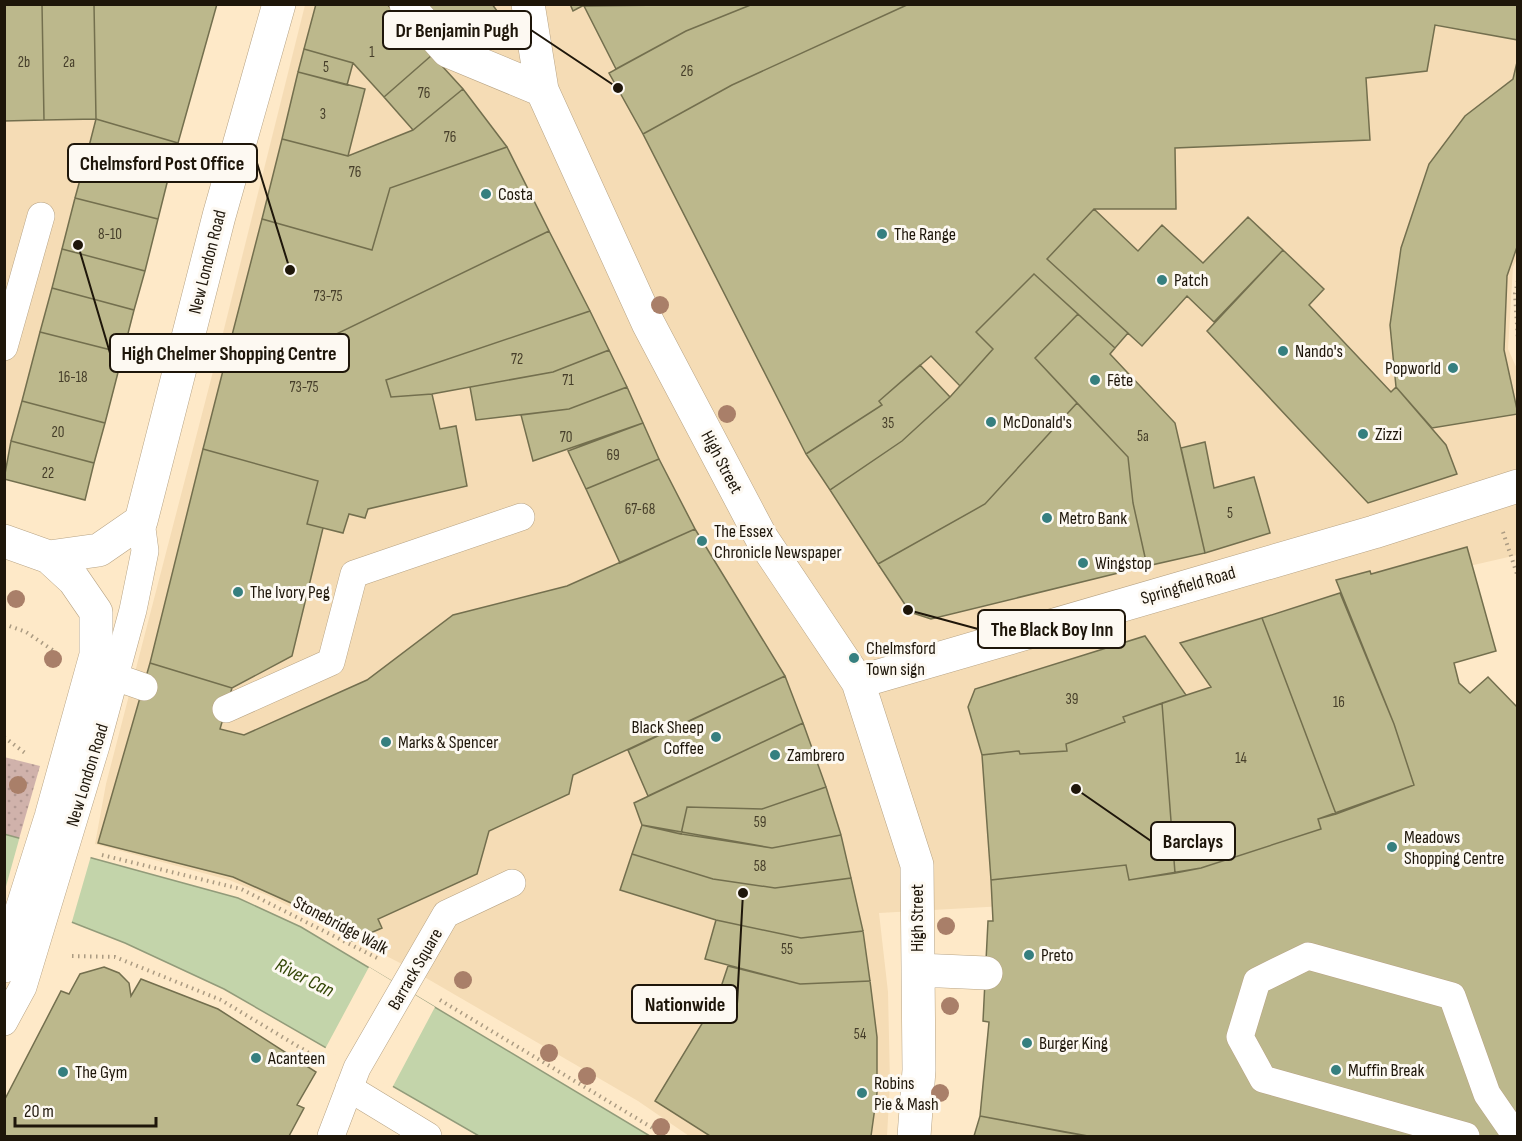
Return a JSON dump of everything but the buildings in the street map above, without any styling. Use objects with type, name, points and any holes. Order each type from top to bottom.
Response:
[{"type":"street","name":"New London Road","points":[[141,521],[219,216],[279,4]]},
{"type":"street","points":[[406,4],[448,51],[542,90]]},
{"type":"street","name":"High Street","points":[[528,4],[542,90],[648,323],[761,537],[858,682],[917,865],[920,1070],[914,1137]]},
{"type":"street","name":"Springfield Road","points":[[858,682],[1374,532],[1518,486]]},
{"type":"street","points":[[4,541],[49,557],[99,550],[141,521]]},
{"type":"street","name":"New London Road","points":[[13,957],[30,923],[62,820],[100,676],[96,612],[75,580],[49,557]]},
{"type":"street","name":"High Street","points":[[918,970],[986,973]]},
{"type":"lane","points":[[4,347],[41,216]]},
{"type":"lane","points":[[226,710],[331,662],[354,574],[521,517]]},
{"type":"lane","name":"New London Road","points":[[100,676],[145,551],[141,521]]},
{"type":"lane","points":[[100,676],[144,687]]},
{"type":"lane","name":"Barrack Square","points":[[331,1137],[353,1078],[446,914],[512,883]]},
{"type":"lane","points":[[1466,1137],[1263,1079],[1240,1037],[1257,981],[1308,956],[1452,996],[1487,1094],[1516,1137]]},
{"type":"lane","name":"New London Road","points":[[4,1022],[23,987],[13,957]]},
{"type":"lane","points":[[353,1078],[428,1137]]},
{"type":"path","points":[[1518,281],[1515,294],[1518,340]]},
{"type":"path","points":[[1503,531],[1518,577]]},
{"type":"path","points":[[4,624],[26,632],[71,662],[100,676]]},
{"type":"path","name":"Stonebridge Walk","points":[[94,853],[241,889],[375,957],[406,984],[666,1137]]},
{"type":"path","points":[[13,957],[115,957],[222,1000],[353,1078]]},
{"type":"shaded area","points":[[4,5],[178,143],[85,500],[5,479]]},
{"type":"shaded area","points":[[305,5],[1517,5],[1518,257],[1513,267],[1508,349],[1518,371],[1517,555],[1361,591],[1437,807],[1041,904],[879,913],[888,992],[890,1083],[887,1136],[689,1136],[638,1101],[402,964],[269,896],[229,880],[95,844],[106,784]]},
{"type":"shaded area","points":[[4,757],[40,766],[19,839],[5,834]]},
{"type":"water","name":"River Can","points":[[4,834],[238,898],[301,927],[650,1136],[479,1136],[224,989],[125,943],[5,896]]},
{"type":"pier","points":[[20,836],[91,856],[71,925],[4,899]]},
{"type":"pier","points":[[369,967],[435,1007],[392,1088],[325,1049]]},
{"type":"place","name":"Dr Benjamin Pugh","points":[[618,88]]},
{"type":"place","name":"Costa","points":[[486,194]]},
{"type":"place","name":"The Range","points":[[882,234]]},
{"type":"place","name":"High Chelmer Shopping Centre","points":[[78,245]]},
{"type":"place","name":"Chelmsford Post Office","points":[[290,270]]},
{"type":"place","name":"Patch","points":[[1162,280]]},
{"type":"place","name":"Nando's","points":[[1283,351]]},
{"type":"place","name":"Popworld","points":[[1453,368]]},
{"type":"place","name":"Fête","points":[[1095,380]]},
{"type":"place","name":"McDonald's","points":[[991,422]]},
{"type":"place","name":"Zizzi","points":[[1363,434]]},
{"type":"place","name":"Metro Bank","points":[[1047,518]]},
{"type":"place","name":"The Essex Chronicle Newspaper","points":[[702,541]]},
{"type":"place","name":"Wingstop","points":[[1083,563]]},
{"type":"place","name":"The Ivory Peg","points":[[238,592]]},
{"type":"place","name":"The Black Boy Inn","points":[[908,610]]},
{"type":"place","name":"Chelmsford Town sign","points":[[854,658]]},
{"type":"place","name":"Black Sheep Coffee","points":[[716,737]]},
{"type":"place","name":"Marks & Spencer","points":[[386,742]]},
{"type":"place","name":"Zambrero","points":[[775,755]]},
{"type":"place","name":"Barclays","points":[[1076,789]]},
{"type":"place","name":"Meadows Shopping Centre","points":[[1392,847]]},
{"type":"place","name":"Nationwide","points":[[743,893]]},
{"type":"place","name":"Preto","points":[[1029,955]]},
{"type":"place","name":"Burger King","points":[[1027,1043]]},
{"type":"place","name":"Acanteen","points":[[256,1058]]},
{"type":"place","name":"Muffin Break","points":[[1336,1070]]},
{"type":"place","name":"The Gym","points":[[63,1072]]},
{"type":"place","name":"Robins Pie & Mash","points":[[862,1093]]}]
